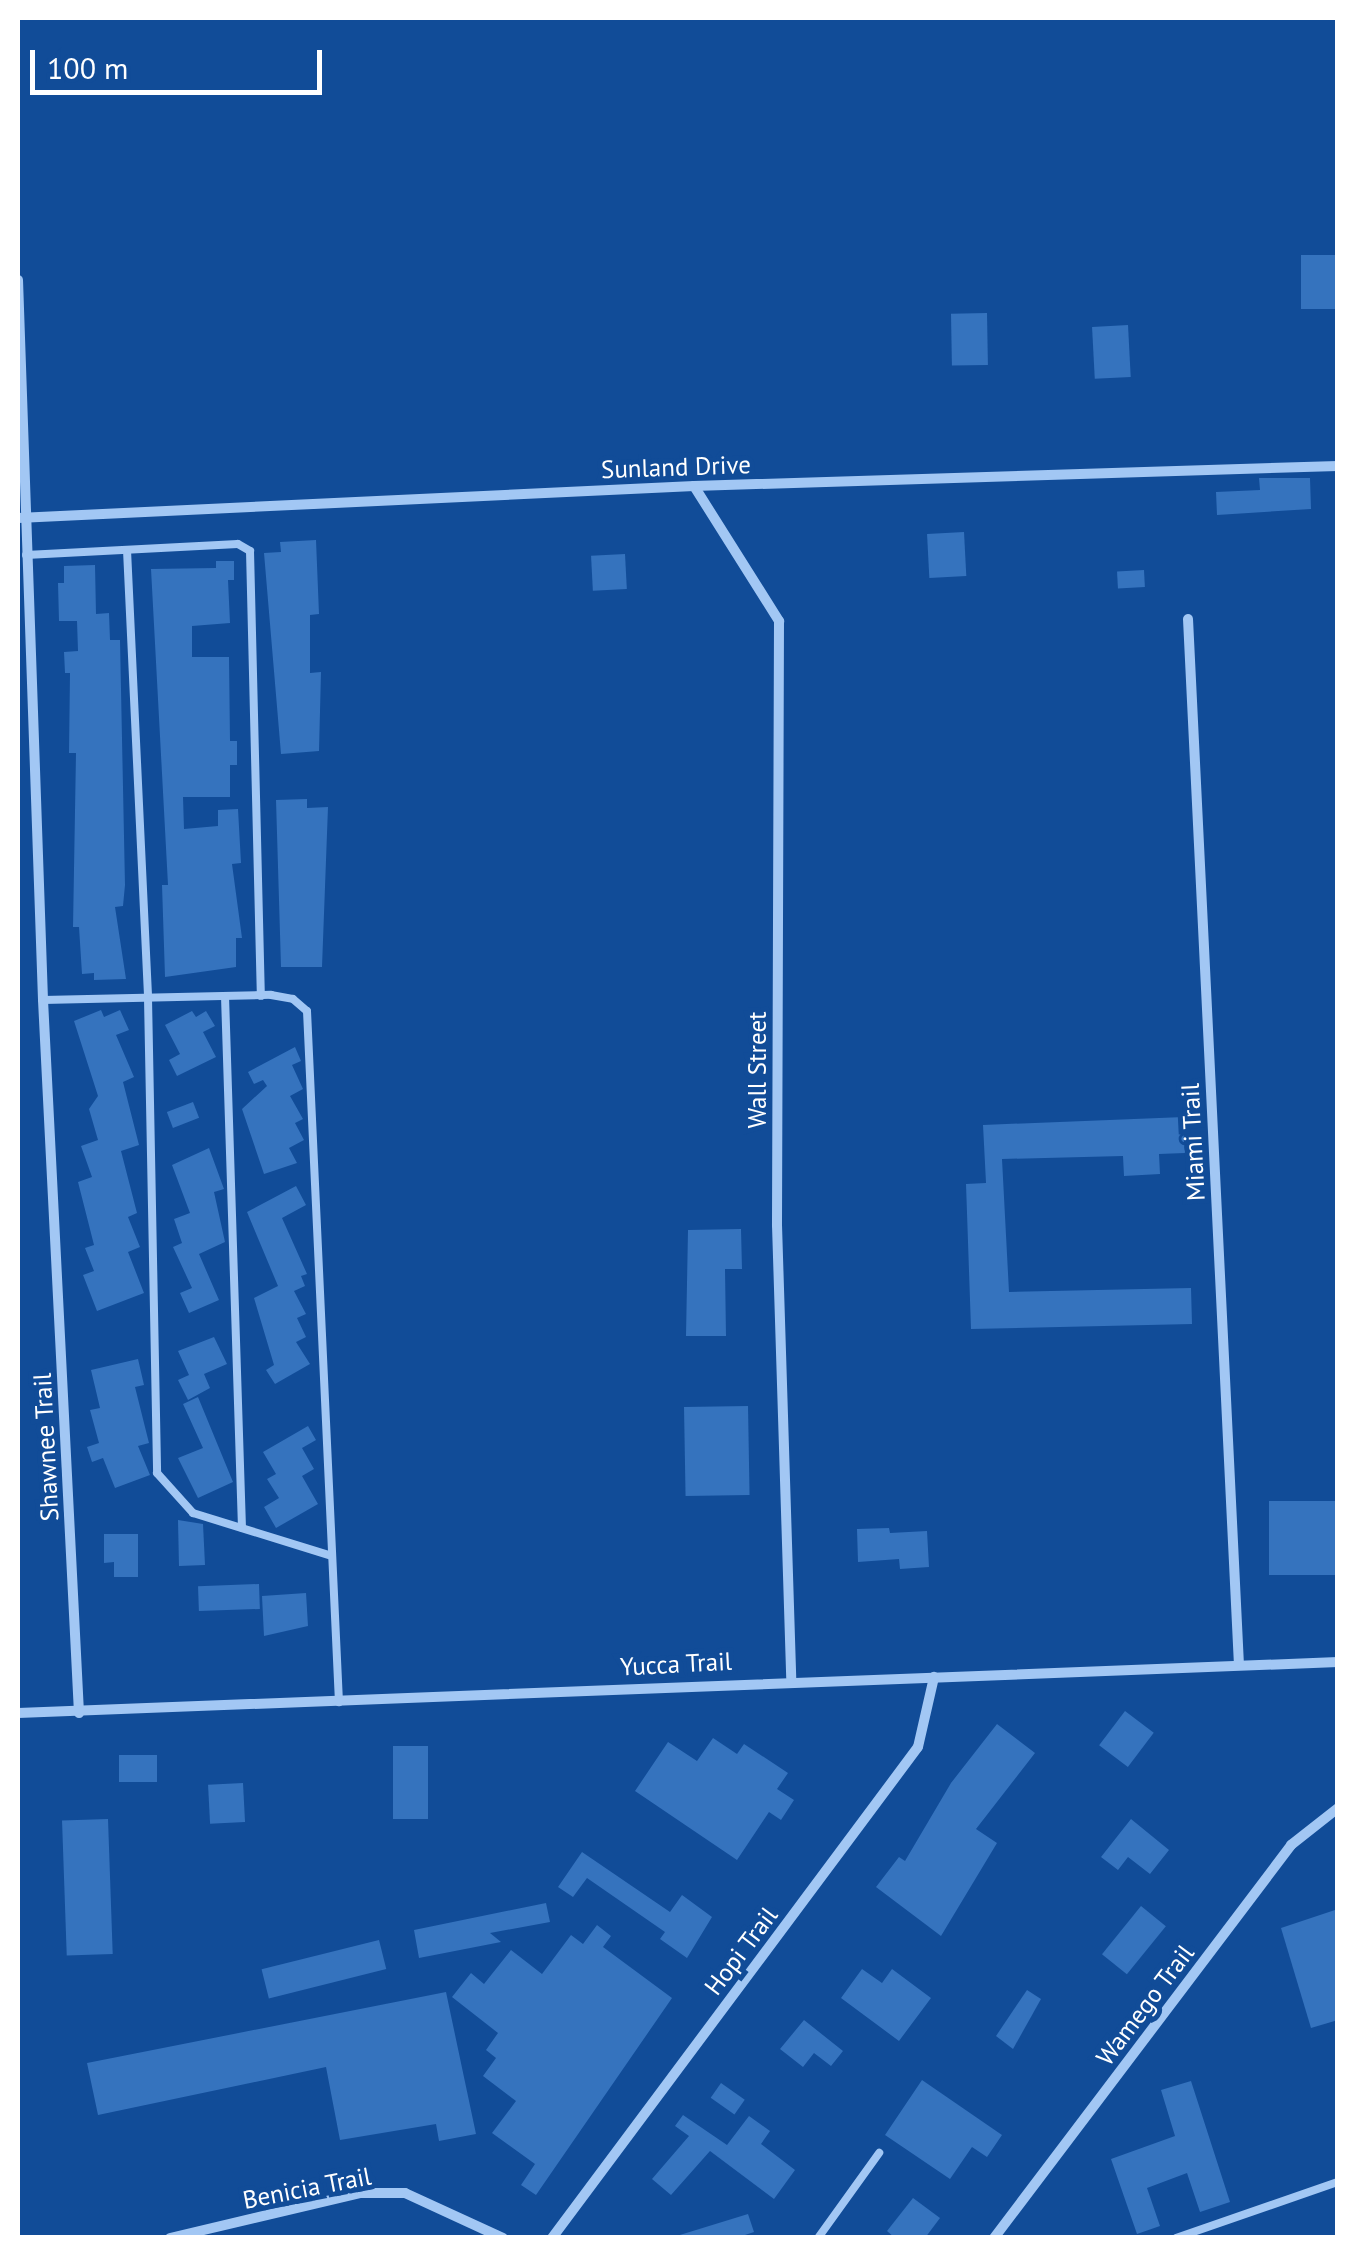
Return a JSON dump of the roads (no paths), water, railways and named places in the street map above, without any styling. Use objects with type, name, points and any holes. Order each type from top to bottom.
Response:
[{"type":"street","name":"Shawnee Trail","points":[[18,280],[21,518],[26,555],[43,1000],[79,1713]]},
{"type":"street","name":"Sunland Drive","points":[[21,518],[694,486],[1338,466]]},
{"type":"street","name":"Wall Street","points":[[694,486],[779,622],[776,1225],[791,1678]]},
{"type":"street","name":"Miami Trail","points":[[1188,619],[1239,1664]]},
{"type":"street","name":"Yucca Trail","points":[[18,1713],[339,1702],[791,1678],[934,1677],[1338,1662]]},
{"type":"street","name":"Hopi Trail","points":[[552,2238],[918,1747],[934,1677]]},
{"type":"street","name":"Wamego Trail","points":[[994,2238],[1290,1845],[1338,1808]]},
{"type":"street","name":"Benicia Trail","points":[[170,2238],[360,2193],[405,2192],[503,2238]]},
{"type":"lane","points":[[26,555],[238,544],[250,551],[261,996]]},
{"type":"lane","points":[[127,550],[148,998],[157,1473],[193,1513],[332,1556]]},
{"type":"lane","points":[[225,996],[242,1528]]},
{"type":"lane","points":[[43,1000],[261,996],[293,998],[307,1011],[339,1702]]},
{"type":"lane","points":[[818,2238],[879,2153]]},
{"type":"lane","points":[[1176,2238],[1338,2182]]}]
